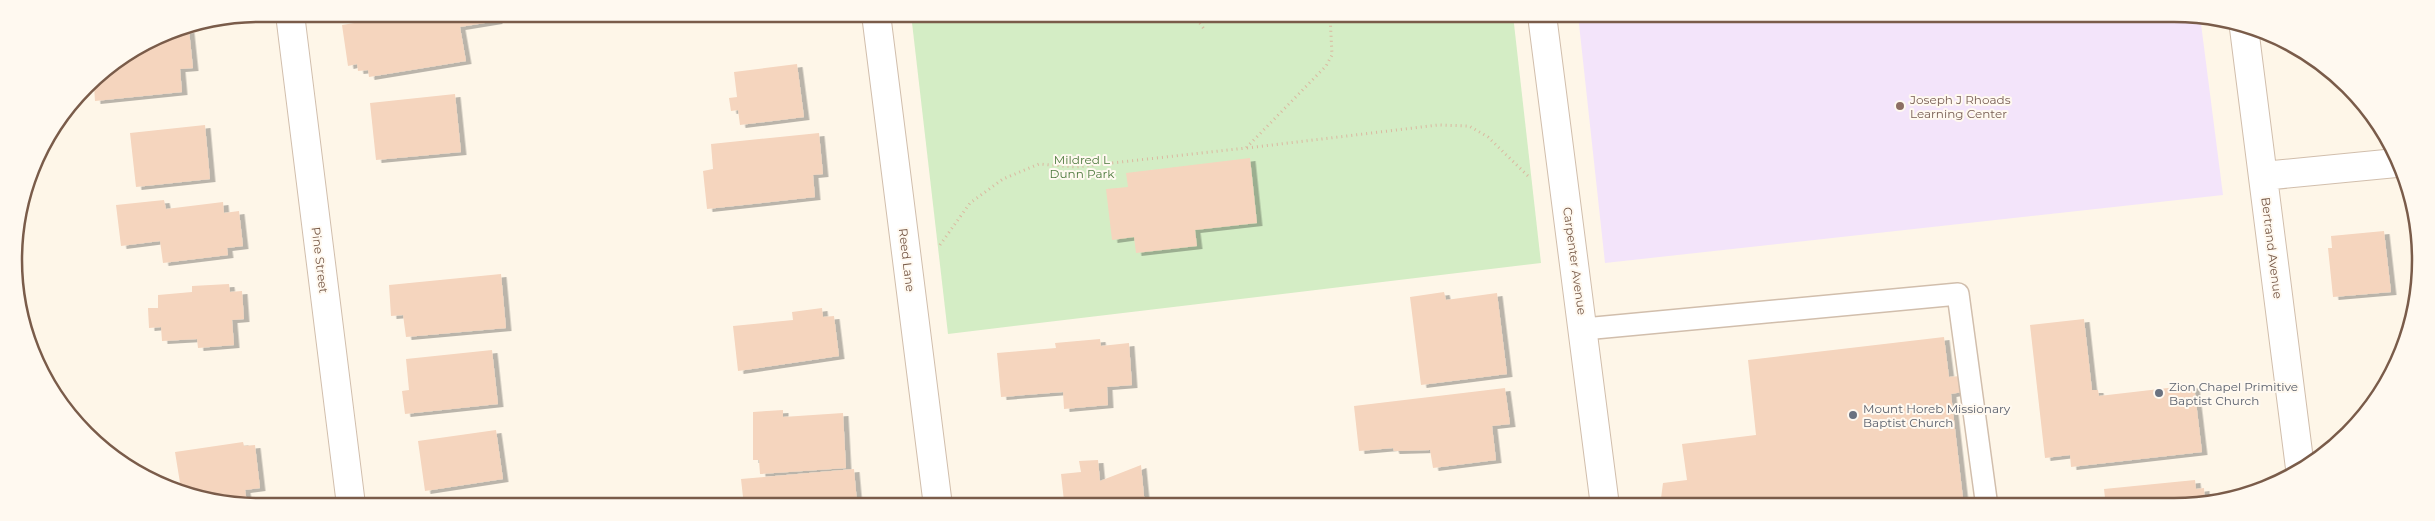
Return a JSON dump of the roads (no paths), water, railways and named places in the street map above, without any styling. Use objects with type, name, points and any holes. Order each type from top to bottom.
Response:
[{"type":"street","name":"Pine Street","points":[[291,22],[350,498]]},
{"type":"street","name":"Reed Lane","points":[[877,22],[937,498]]},
{"type":"street","name":"Carpenter Avenue","points":[[1543,22],[1584,329],[1604,498]]},
{"type":"street","name":"Bertrand Avenue","points":[[2245,33],[2299,463]]},
{"type":"street","points":[[2262,176],[2392,163]]},
{"type":"lane","points":[[1584,329],[1958,294],[1986,498]]},
{"type":"place","name":"Joseph J Rhoads Learning Center","points":[[1900,106]]},
{"type":"place","name":"Zion Chapel Primitive Baptist Church","points":[[2159,393]]},
{"type":"place","name":"Mount Horeb Missionary Baptist Church","points":[[1853,415]]},
{"type":"park label","name":"Mildred L Dunn Park","points":[[1082,166]]}]
